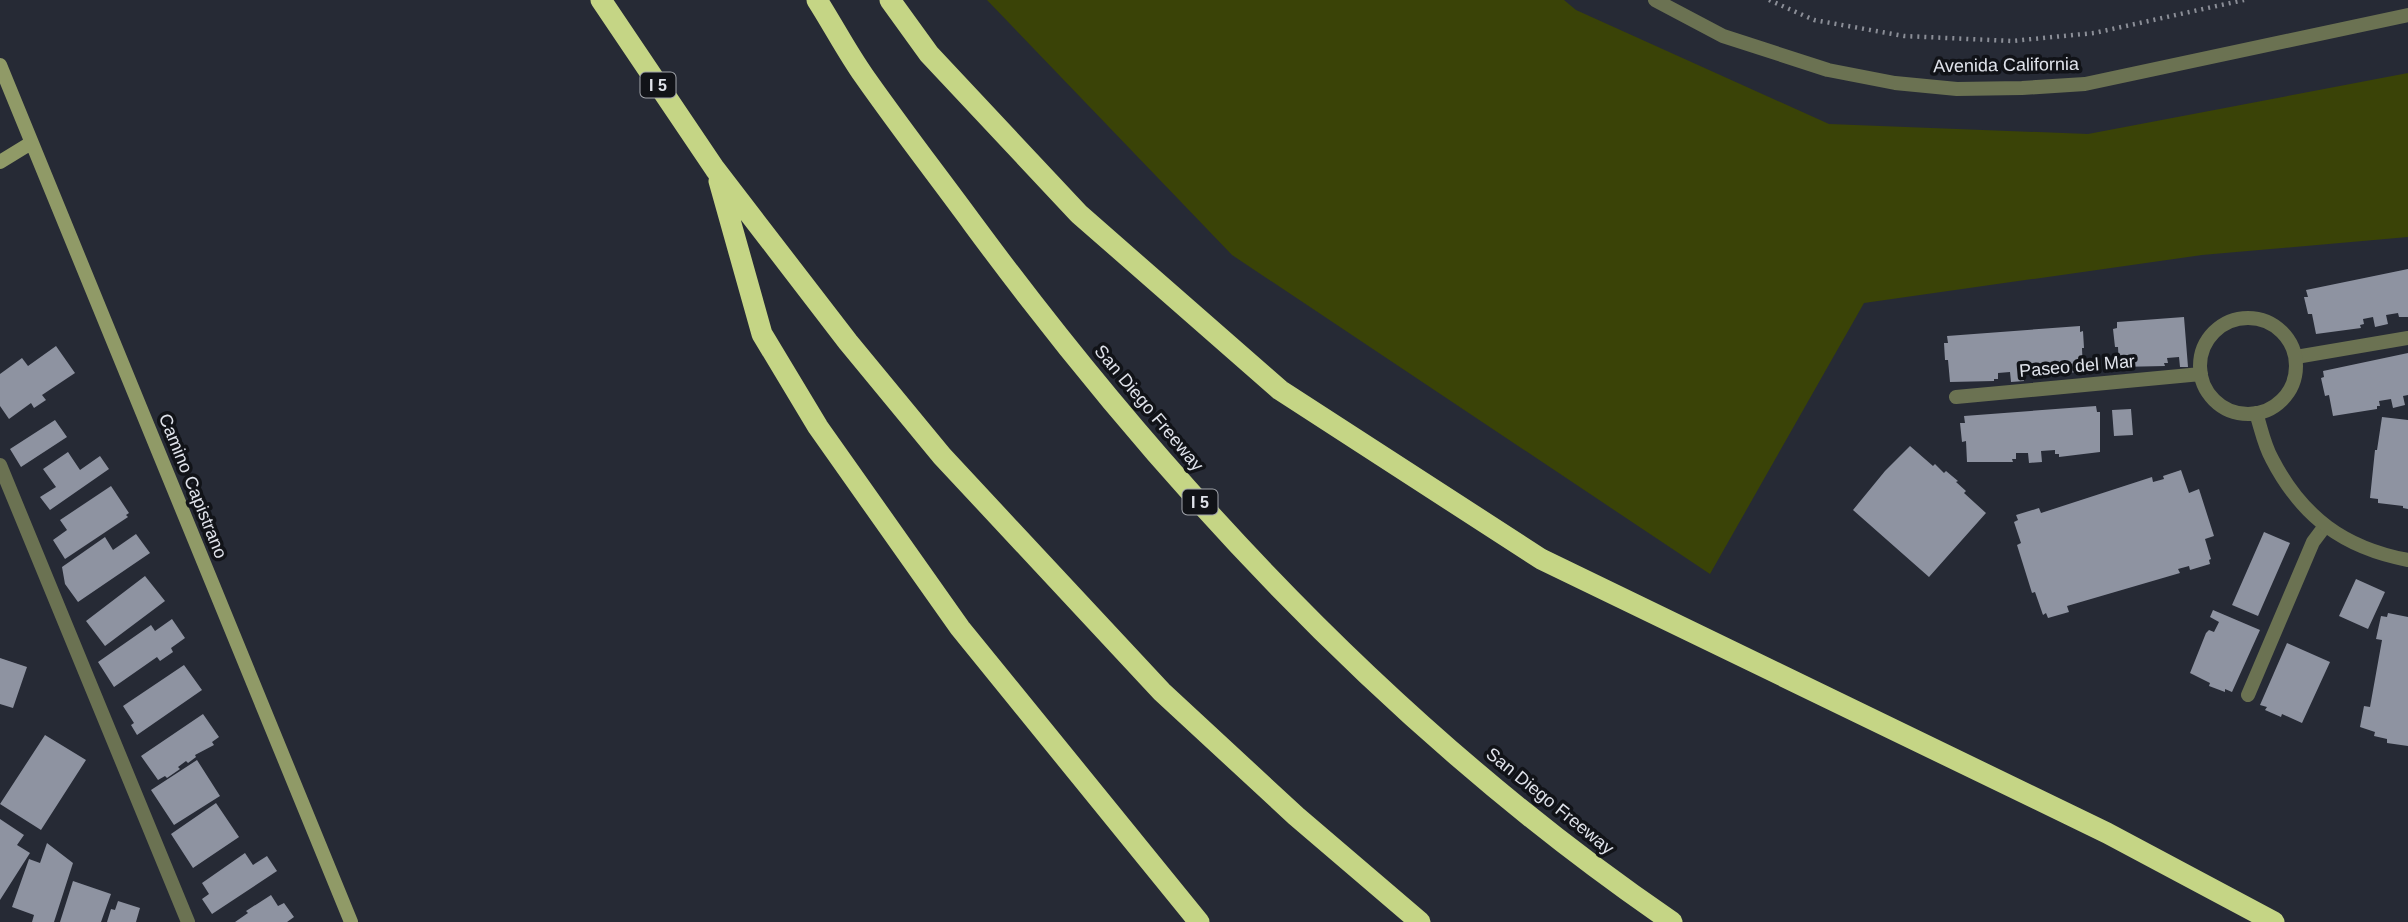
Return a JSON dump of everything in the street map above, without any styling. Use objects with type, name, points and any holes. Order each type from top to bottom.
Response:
[{"type":"highway","name":"I 5","points":[[601,0],[715,169],[848,342],[942,456],[1161,692],[1296,816],[1420,922]]},
{"type":"highway","name":"San Diego Freeway","points":[[817,0],[863,75],[1032,303],[1175,476],[1334,643],[1457,756],[1622,888],[1672,922]]},
{"type":"highway","points":[[890,0],[929,54],[1079,214],[1280,390],[1541,559],[2107,833],[2274,922]]},
{"type":"highway","points":[[715,169],[762,334],[818,427],[960,628],[1199,922]]},
{"type":"main road","name":"Camino Capistrano","points":[[0,65],[351,922]]},
{"type":"main road","points":[[0,162],[32,143]]},
{"type":"street","name":"Avenida California","points":[[1655,0],[1723,36],[1828,70],[1895,83],[1957,89],[2085,84],[2408,15]]},
{"type":"street","points":[[2253,318],[2269,322],[2290,341],[2295,357],[2295,377],[2289,392],[2272,407],[2256,413],[2234,412],[2220,404],[2206,389],[2201,374],[2202,354],[2209,339],[2221,327],[2236,319],[2253,318]]},
{"type":"street","points":[[2295,357],[2408,338]]},
{"type":"street","name":"Paseo del Mar","points":[[1956,397],[2201,374]]},
{"type":"street","points":[[2256,413],[2271,457],[2297,498],[2317,521],[2357,546],[2408,560]]},
{"type":"street","points":[[0,465],[188,922]]},
{"type":"street","points":[[2248,695],[2313,542],[2325,526]]},
{"type":"path","points":[[1769,0],[1814,20],[1904,36],[2012,41],[2094,33],[2244,0]]},
{"type":"green space","points":[[987,0],[1564,0],[1576,10],[1829,124],[2088,134],[2408,73],[2408,237],[2202,255],[1864,303],[1710,574],[1232,255]]},
{"type":"building","points":[[2408,269],[2408,317],[2399,317],[2398,313],[2386,315],[2388,324],[2375,327],[2373,317],[2363,319],[2361,328],[2316,334],[2312,314],[2308,314],[2304,297],[2308,297],[2306,290]]},
{"type":"building","points":[[2184,317],[2188,367],[2180,367],[2179,357],[2167,358],[2168,363],[2164,363],[2165,366],[2119,367],[2118,347],[2115,347],[2113,329],[2117,328],[2117,322]]},
{"type":"building","points":[[2080,326],[2080,332],[2083,331],[2083,372],[2040,377],[2035,376],[2035,370],[2023,371],[2024,381],[2011,382],[2010,372],[1998,373],[1998,379],[1994,381],[1950,382],[1948,360],[1945,360],[1944,343],[1948,343],[1947,336]]},
{"type":"building","points":[[56,346],[75,373],[42,395],[46,400],[34,408],[31,403],[9,419],[0,406],[0,374],[22,358],[28,366]]},
{"type":"building","points":[[2408,353],[2408,395],[2403,396],[2405,405],[2393,408],[2391,399],[2379,401],[2380,406],[2377,406],[2377,409],[2333,416],[2329,395],[2325,396],[2321,378],[2324,377],[2323,371]]},
{"type":"building","points":[[2096,406],[2097,412],[2100,412],[2100,452],[2059,457],[2055,450],[2041,451],[2042,462],[2029,463],[2028,453],[2016,453],[2013,462],[1967,462],[1966,441],[1962,442],[1960,423],[1965,423],[1964,416]]},
{"type":"building","points":[[2131,409],[2133,435],[2114,436],[2112,410]]},
{"type":"building","points":[[2382,417],[2408,420],[2408,509],[2378,503],[2378,499],[2370,498]]},
{"type":"building","points":[[55,420],[67,437],[21,467],[10,449]]},
{"type":"building","points":[[1910,446],[1933,466],[1935,464],[1958,481],[1956,482],[1966,491],[1964,493],[1986,513],[1929,577],[1853,510]]},
{"type":"building","points":[[68,452],[80,470],[100,456],[109,469],[50,510],[40,497],[56,487],[43,469]]},
{"type":"building","points":[[2181,470],[2189,493],[2199,489],[2214,536],[2205,539],[2210,564],[2190,570],[2189,566],[2178,569],[2180,573],[2067,606],[2069,612],[2048,618],[2046,613],[2043,615],[2035,592],[2032,593],[2017,545],[2021,543],[2014,522],[2018,520],[2016,515],[2039,508],[2041,513],[2152,477],[2153,482],[2164,479],[2163,476]]},
{"type":"building","points":[[111,486],[129,513],[126,515],[128,517],[65,559],[53,540],[67,530],[60,520]]},
{"type":"building","points":[[2264,532],[2290,543],[2258,616],[2232,605]]},
{"type":"building","points":[[136,534],[150,553],[78,602],[65,584],[62,567],[105,537],[113,550]]},
{"type":"building","points":[[145,576],[165,601],[105,646],[86,621]]},
{"type":"building","points":[[2356,579],[2385,592],[2368,629],[2339,616]]},
{"type":"building","points":[[2213,610],[2260,630],[2232,692],[2209,686],[2210,683],[2190,673],[2206,633],[2209,630],[2214,632],[2219,622],[2210,617]]},
{"type":"building","points":[[2388,613],[2408,617],[2408,746],[2387,743],[2387,739],[2374,736],[2375,732],[2360,727],[2364,706],[2370,707],[2382,640],[2376,639],[2381,616],[2387,617]]},
{"type":"building","points":[[172,619],[185,638],[171,648],[173,652],[160,661],[157,657],[114,687],[98,662],[151,625],[155,631]]},
{"type":"building","points":[[2287,643],[2330,662],[2302,723],[2282,714],[2281,717],[2260,705]]},
{"type":"building","points":[[0,658],[27,667],[13,708],[0,704]]},
{"type":"building","points":[[184,665],[202,690],[137,735],[131,725],[134,723],[123,706]]},
{"type":"building","points":[[203,714],[219,737],[212,742],[214,745],[195,755],[188,763],[186,761],[167,778],[165,776],[158,780],[141,756]]},
{"type":"building","points":[[45,735],[86,760],[41,830],[0,804]]},
{"type":"building","points":[[197,760],[220,796],[174,825],[151,790]]},
{"type":"building","points":[[216,803],[239,837],[193,868],[171,834]]},
{"type":"building","points":[[0,819],[24,835],[17,845],[30,853],[0,900]]},
{"type":"building","points":[[47,843],[73,863],[54,922],[32,922],[34,915],[12,907],[29,859],[40,863]]},
{"type":"building","points":[[245,853],[253,865],[267,856],[277,871],[212,914],[202,899],[209,894],[202,883]]},
{"type":"building","points":[[73,881],[111,894],[101,922],[60,922]]},
{"type":"building","points":[[271,895],[278,906],[284,903],[294,917],[287,922],[235,922],[248,913],[246,911]]},
{"type":"building","points":[[118,901],[140,908],[136,922],[107,922],[111,909],[115,910]]}]
